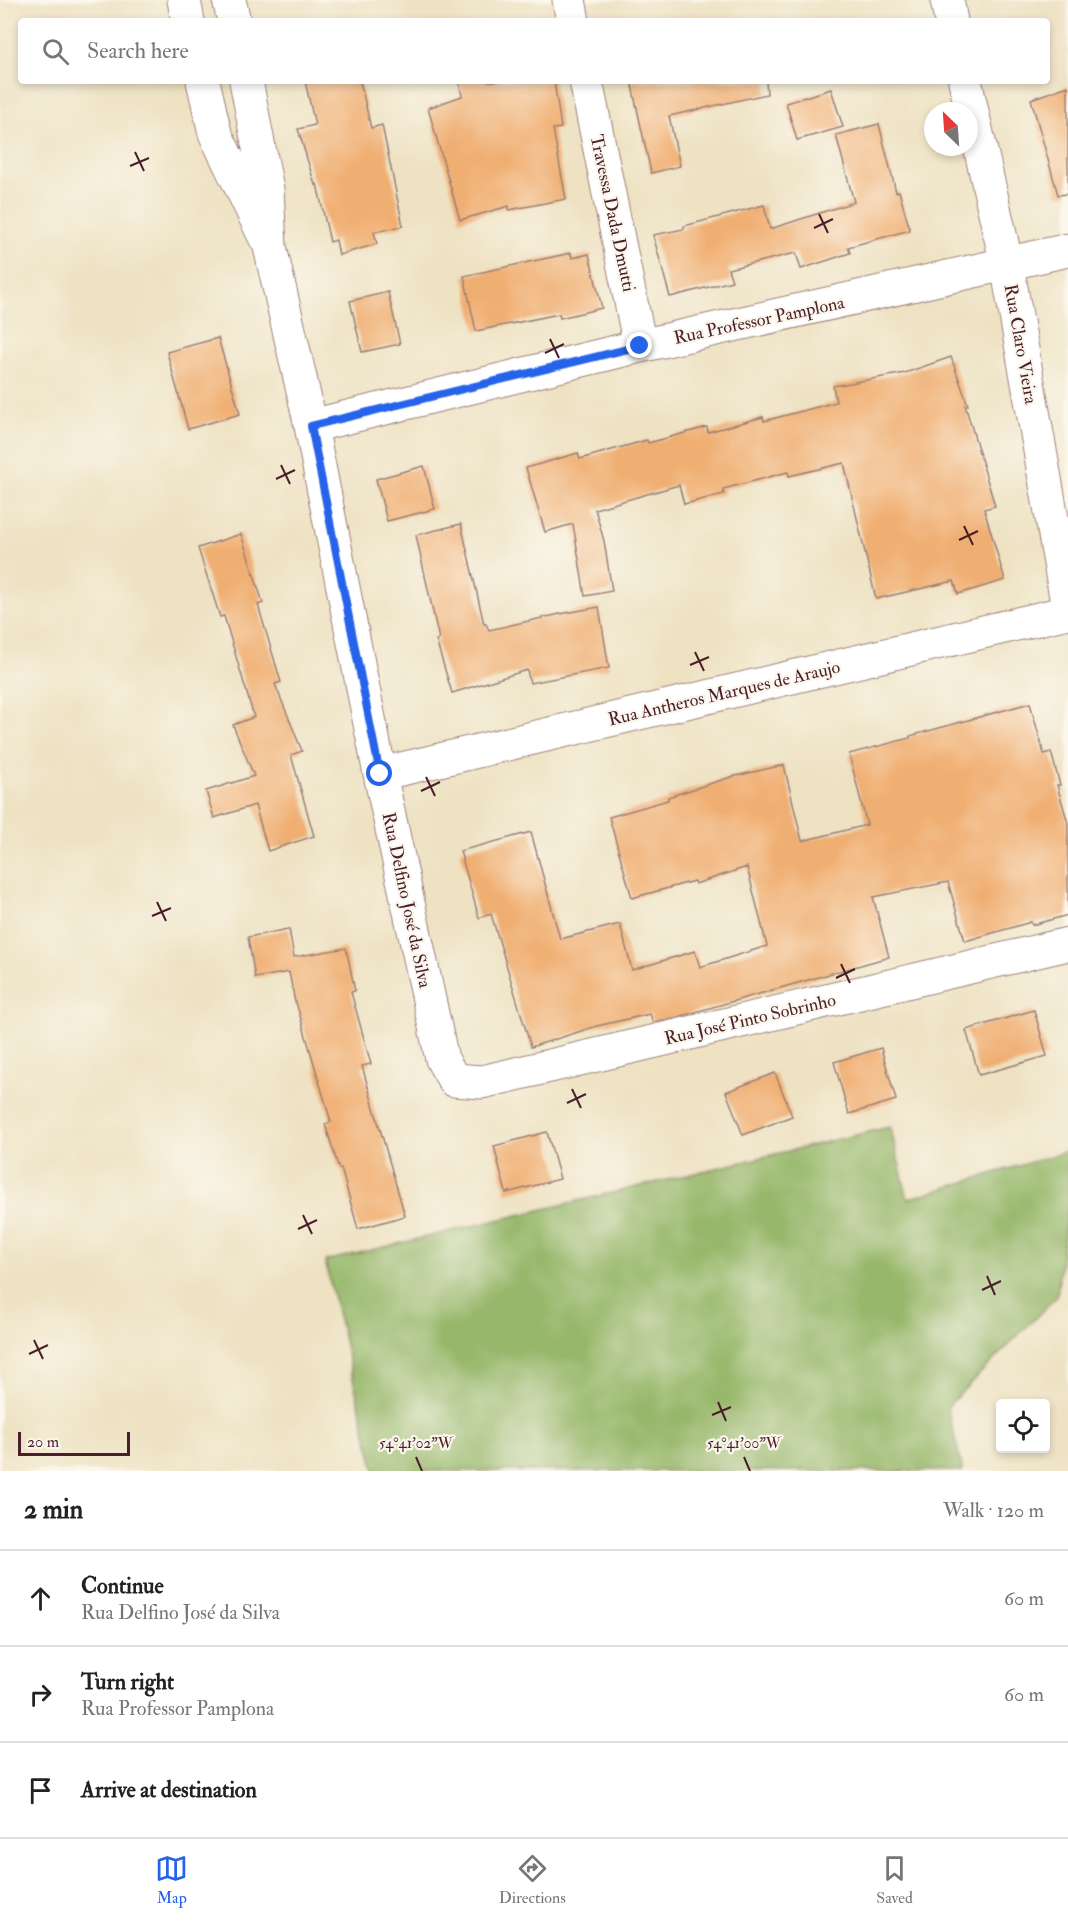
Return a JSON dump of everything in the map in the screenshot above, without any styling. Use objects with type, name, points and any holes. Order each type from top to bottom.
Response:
[{"type":"street","points":[[184,0],[187,18]]},
{"type":"street","points":[[229,0],[233,18]]},
{"type":"street","points":[[569,0],[572,18]]},
{"type":"street","points":[[947,0],[950,18]]},
{"type":"street","name":"Rua Delfino José da Silva","points":[[204,84],[215,133],[270,247]]},
{"type":"street","name":"Rua Delfino José da Silva","points":[[247,84],[267,189],[270,247],[311,426],[380,774],[442,1059]]},
{"type":"street","name":"Travessa Dada Dmutti","points":[[587,84],[640,346]]},
{"type":"street","name":"Rua Claro Vieira","points":[[966,84],[1007,265],[1068,610]]},
{"type":"street","name":"Rua Professor Pamplona","points":[[311,426],[640,346],[1068,250]]},
{"type":"street","name":"Rua Antheros Marques de Araujo","points":[[380,774],[1068,610]]},
{"type":"street","name":"Rua José Pinto Sobrinho","points":[[442,1059],[454,1080],[482,1082],[1068,944]]},
{"type":"green space","points":[[890,1127],[908,1199],[1068,1151],[1068,1199],[1057,1296],[947,1407],[963,1471],[375,1471],[325,1261]]},
{"type":"building","points":[[306,84],[361,84],[371,128],[382,125],[403,226],[374,232],[377,244],[339,255],[336,240],[330,242],[317,184],[315,185],[298,129],[315,125]]},
{"type":"building","points":[[460,84],[554,84],[561,128],[553,129],[566,199],[509,210],[509,206],[460,220],[428,108],[462,96]]},
{"type":"building","points":[[632,84],[766,84],[767,94],[669,116],[680,166],[651,173]]},
{"type":"building","points":[[1068,86],[1068,194],[1058,195],[1031,99]]},
{"type":"building","points":[[831,89],[843,127],[797,140],[786,103]]},
{"type":"building","points":[[879,124],[896,192],[899,191],[910,230],[848,247],[850,253],[801,269],[796,253],[728,269],[732,281],[670,297],[653,235],[684,229],[684,226],[764,205],[770,229],[854,202],[836,135]]},
{"type":"building","points":[[571,253],[572,258],[589,254],[602,308],[560,318],[559,314],[476,331],[464,276]]},
{"type":"building","points":[[388,292],[400,344],[362,352],[350,301]]},
{"type":"building","points":[[218,338],[240,414],[188,429],[167,352]]},
{"type":"building","points":[[951,357],[968,405],[965,405],[995,506],[984,509],[1005,580],[958,594],[954,581],[876,599],[844,463],[789,476],[788,472],[723,489],[724,494],[684,504],[679,485],[595,509],[604,541],[612,591],[585,596],[573,524],[545,532],[526,468],[578,453],[580,459],[647,440],[648,443],[707,427],[708,432],[763,417],[764,421],[836,402],[833,386],[905,373]]},
{"type":"building","points":[[424,466],[435,509],[387,521],[376,479]]},
{"type":"building","points":[[461,524],[484,624],[489,630],[599,607],[609,668],[530,683],[527,670],[452,693],[436,640],[439,639],[416,535]]},
{"type":"building","points":[[241,534],[263,603],[258,605],[281,682],[275,684],[302,751],[291,755],[314,836],[268,851],[255,805],[214,818],[206,791],[254,776],[233,725],[254,717],[224,616],[220,617],[198,548]]},
{"type":"building","points":[[1030,703],[1044,754],[1051,752],[1060,785],[1057,785],[1068,823],[1068,915],[1032,925],[1031,922],[965,941],[948,882],[873,897],[889,957],[678,1017],[653,1022],[650,1014],[597,1026],[531,1047],[491,914],[479,918],[460,851],[531,832],[560,939],[620,924],[632,970],[695,951],[700,967],[767,946],[747,867],[695,884],[694,881],[632,898],[609,817],[668,800],[668,797],[731,777],[784,765],[802,841],[867,825],[849,754]]},
{"type":"building","points":[[289,929],[294,957],[346,948],[355,991],[351,992],[371,1064],[362,1066],[405,1216],[358,1229],[341,1168],[339,1169],[325,1124],[331,1122],[295,1002],[289,972],[255,978],[248,937]]},
{"type":"building","points":[[1034,1010],[1047,1056],[979,1075],[966,1030]]},
{"type":"building","points":[[881,1048],[896,1100],[849,1114],[834,1062]]},
{"type":"building","points":[[775,1073],[792,1116],[743,1135],[726,1092]]},
{"type":"building","points":[[547,1132],[560,1179],[506,1193],[494,1146]]},
{"type":"route","points":[[380,774],[311,426],[640,346]]}]
